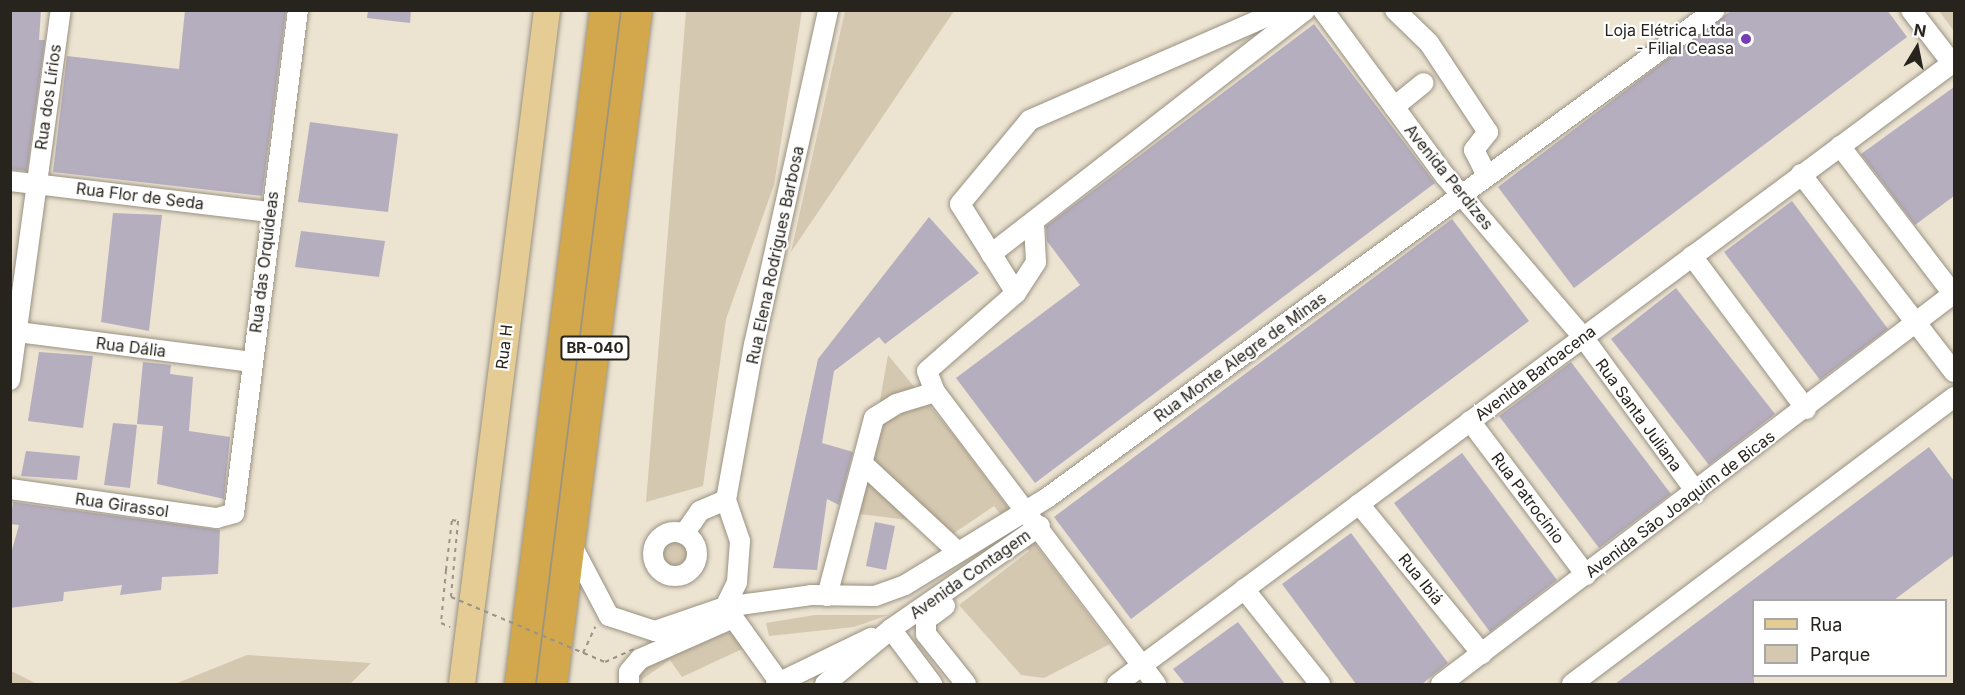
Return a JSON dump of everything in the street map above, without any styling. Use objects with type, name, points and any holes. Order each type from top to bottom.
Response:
[{"type":"highway","name":"BR-040","points":[[520,684],[605,10]]},
{"type":"highway","name":"BR-040","points":[[552,684],[637,10]]},
{"type":"main road","name":"Rua H","points":[[462,684],[547,10]]},
{"type":"street","name":"Rua dos Lírios","points":[[10,380],[13,332],[61,10]]},
{"type":"street","name":"Rua das Orquídeas","points":[[234,513],[270,212],[298,10]]},
{"type":"street","name":"Rua Elena Rodrigues Barbosa","points":[[729,612],[736,582],[740,541],[726,500],[754,345],[828,10]]},
{"type":"street","points":[[1016,293],[960,204],[1030,120],[1282,10]]},
{"type":"street","points":[[991,254],[1034,223],[1305,10]]},
{"type":"street","name":"Avenida Perdizes","points":[[1323,10],[1461,194],[1583,337]]},
{"type":"street","points":[[1395,10],[1429,43],[1488,132],[1474,150],[1487,176]]},
{"type":"street","name":"Rua Monte Alegre de Minas","points":[[729,612],[827,596],[875,596],[895,589],[1025,512],[1715,10]]},
{"type":"street","points":[[1911,10],[1953,63]]},
{"type":"street","name":"Avenida Barbacena","points":[[1117,684],[1953,63]]},
{"type":"street","points":[[1394,107],[1424,83]]},
{"type":"street","points":[[1840,146],[1954,295]]},
{"type":"street","points":[[1802,174],[1954,372]]},
{"type":"street","name":"Rua Flor de Seda","points":[[10,181],[270,212]]},
{"type":"street","name":"Avenida Contagem","points":[[831,680],[891,629],[944,600],[1040,526],[1025,512],[935,393],[927,371],[934,361],[1016,293],[1036,262],[1034,223]]},
{"type":"street","points":[[1692,256],[1806,409]]},
{"type":"street","name":"Avenida São Joaquim de Bicas","points":[[1442,684],[1954,295]]},
{"type":"street","name":"Rua Dália","points":[[13,332],[252,362]]},
{"type":"street","name":"Rua Santa Juliana","points":[[1583,337],[1696,492]]},
{"type":"street","points":[[827,596],[874,418],[896,404],[935,393]]},
{"type":"street","points":[[1572,684],[1954,397]]},
{"type":"street","name":"Rua Patrocínio","points":[[1470,421],[1586,575]]},
{"type":"street","name":"Avenida Contagem","points":[[863,464],[957,551]]},
{"type":"street","name":"Rua Girassol","points":[[10,489],[217,518],[234,513]]},
{"type":"street","points":[[684,534],[700,511],[726,500]]},
{"type":"street","name":"Rua Ibiá","points":[[1359,504],[1482,654]]},
{"type":"street","points":[[1040,526],[1156,684]]},
{"type":"street","points":[[570,542],[609,616],[627,626],[655,631],[729,612]]},
{"type":"street","points":[[1244,589],[1320,684]]},
{"type":"street","points":[[944,600],[924,625],[944,657],[966,684]]},
{"type":"street","points":[[729,612],[778,684],[891,629],[932,684]]},
{"type":"street","points":[[629,684],[628,672],[640,659],[729,612]]},
{"type":"street","points":[[944,657],[951,684]]},
{"type":"path","points":[[468,636],[441,622],[453,520],[458,521],[451,597],[605,662],[636,648]]},
{"type":"path","points":[[583,653],[596,625]]},
{"type":"green space","points":[[686,11],[802,11],[774,185],[726,319],[703,486],[646,502]]},
{"type":"green space","points":[[845,11],[954,11],[791,252]]},
{"type":"green space","points":[[1939,11],[1954,11],[1954,31]]},
{"type":"green space","points":[[888,355],[953,434],[1110,644],[1044,678],[1021,675],[959,605],[1029,551],[994,506],[944,540],[916,521],[860,514]]},
{"type":"green space","points":[[676,540],[685,544],[689,553],[685,562],[676,566],[667,562],[663,553],[667,544]]},
{"type":"green space","points":[[815,615],[888,615],[854,627],[769,636],[766,623]]},
{"type":"green space","points":[[719,632],[740,633],[742,649],[682,677],[670,660],[641,680],[638,668]]},
{"type":"green space","points":[[247,655],[371,663],[350,684],[175,684]]},
{"type":"green space","points":[[11,671],[37,684],[11,684]]},
{"type":"building","points":[[10,10],[41,10],[39,40],[45,40],[27,171],[10,169]]},
{"type":"building","points":[[185,10],[286,10],[262,196],[53,172],[67,56],[179,69]]},
{"type":"building","points":[[368,10],[411,10],[410,23],[367,18]]},
{"type":"building","points":[[1732,10],[1887,10],[1907,37],[1574,288],[1498,187]]},
{"type":"building","points":[[1314,24],[1435,183],[1035,483],[956,378],[1080,285],[1047,241],[1046,226]]},
{"type":"building","points":[[1954,87],[1954,196],[1915,225],[1861,154]]},
{"type":"building","points":[[310,122],[398,134],[388,212],[298,202]]},
{"type":"building","points":[[1792,201],[1888,329],[1820,380],[1724,252]]},
{"type":"building","points":[[113,213],[162,215],[149,331],[101,322]]},
{"type":"building","points":[[929,217],[979,273],[885,344],[879,337],[834,371],[822,443],[853,452],[839,505],[827,499],[817,570],[773,568],[818,359]]},
{"type":"building","points":[[1452,219],[1529,321],[1131,619],[1054,517]]},
{"type":"building","points":[[301,231],[385,241],[379,277],[295,267]]},
{"type":"building","points":[[1676,288],[1775,414],[1709,465],[1611,339]]},
{"type":"building","points":[[39,352],[93,356],[83,428],[28,421]]},
{"type":"building","points":[[143,362],[171,365],[170,374],[193,377],[189,431],[230,437],[224,499],[157,484],[163,426],[137,424]]},
{"type":"building","points":[[1571,362],[1671,494],[1599,548],[1499,416]]},
{"type":"building","points":[[113,423],[137,425],[130,488],[104,485]]},
{"type":"building","points":[[1929,447],[1954,481],[1954,555],[1895,599],[1752,599],[1752,677],[1754,677],[1754,684],[1615,684]]},
{"type":"building","points":[[26,451],[80,456],[77,480],[21,476]]},
{"type":"building","points":[[1462,453],[1557,580],[1490,632],[1394,503]]},
{"type":"building","points":[[13,502],[220,530],[218,574],[162,577],[161,590],[120,595],[122,585],[64,592],[63,601],[10,608],[10,557],[19,525],[10,524]]},
{"type":"building","points":[[875,522],[895,526],[886,570],[866,566]]},
{"type":"building","points":[[1351,533],[1448,663],[1422,684],[1356,684],[1282,584]]},
{"type":"building","points":[[1238,622],[1285,684],[1185,684],[1173,669]]},
{"type":"place","name":"Loja Elétrica Ltda - Filial Ceasa","points":[[1746,39]]}]
